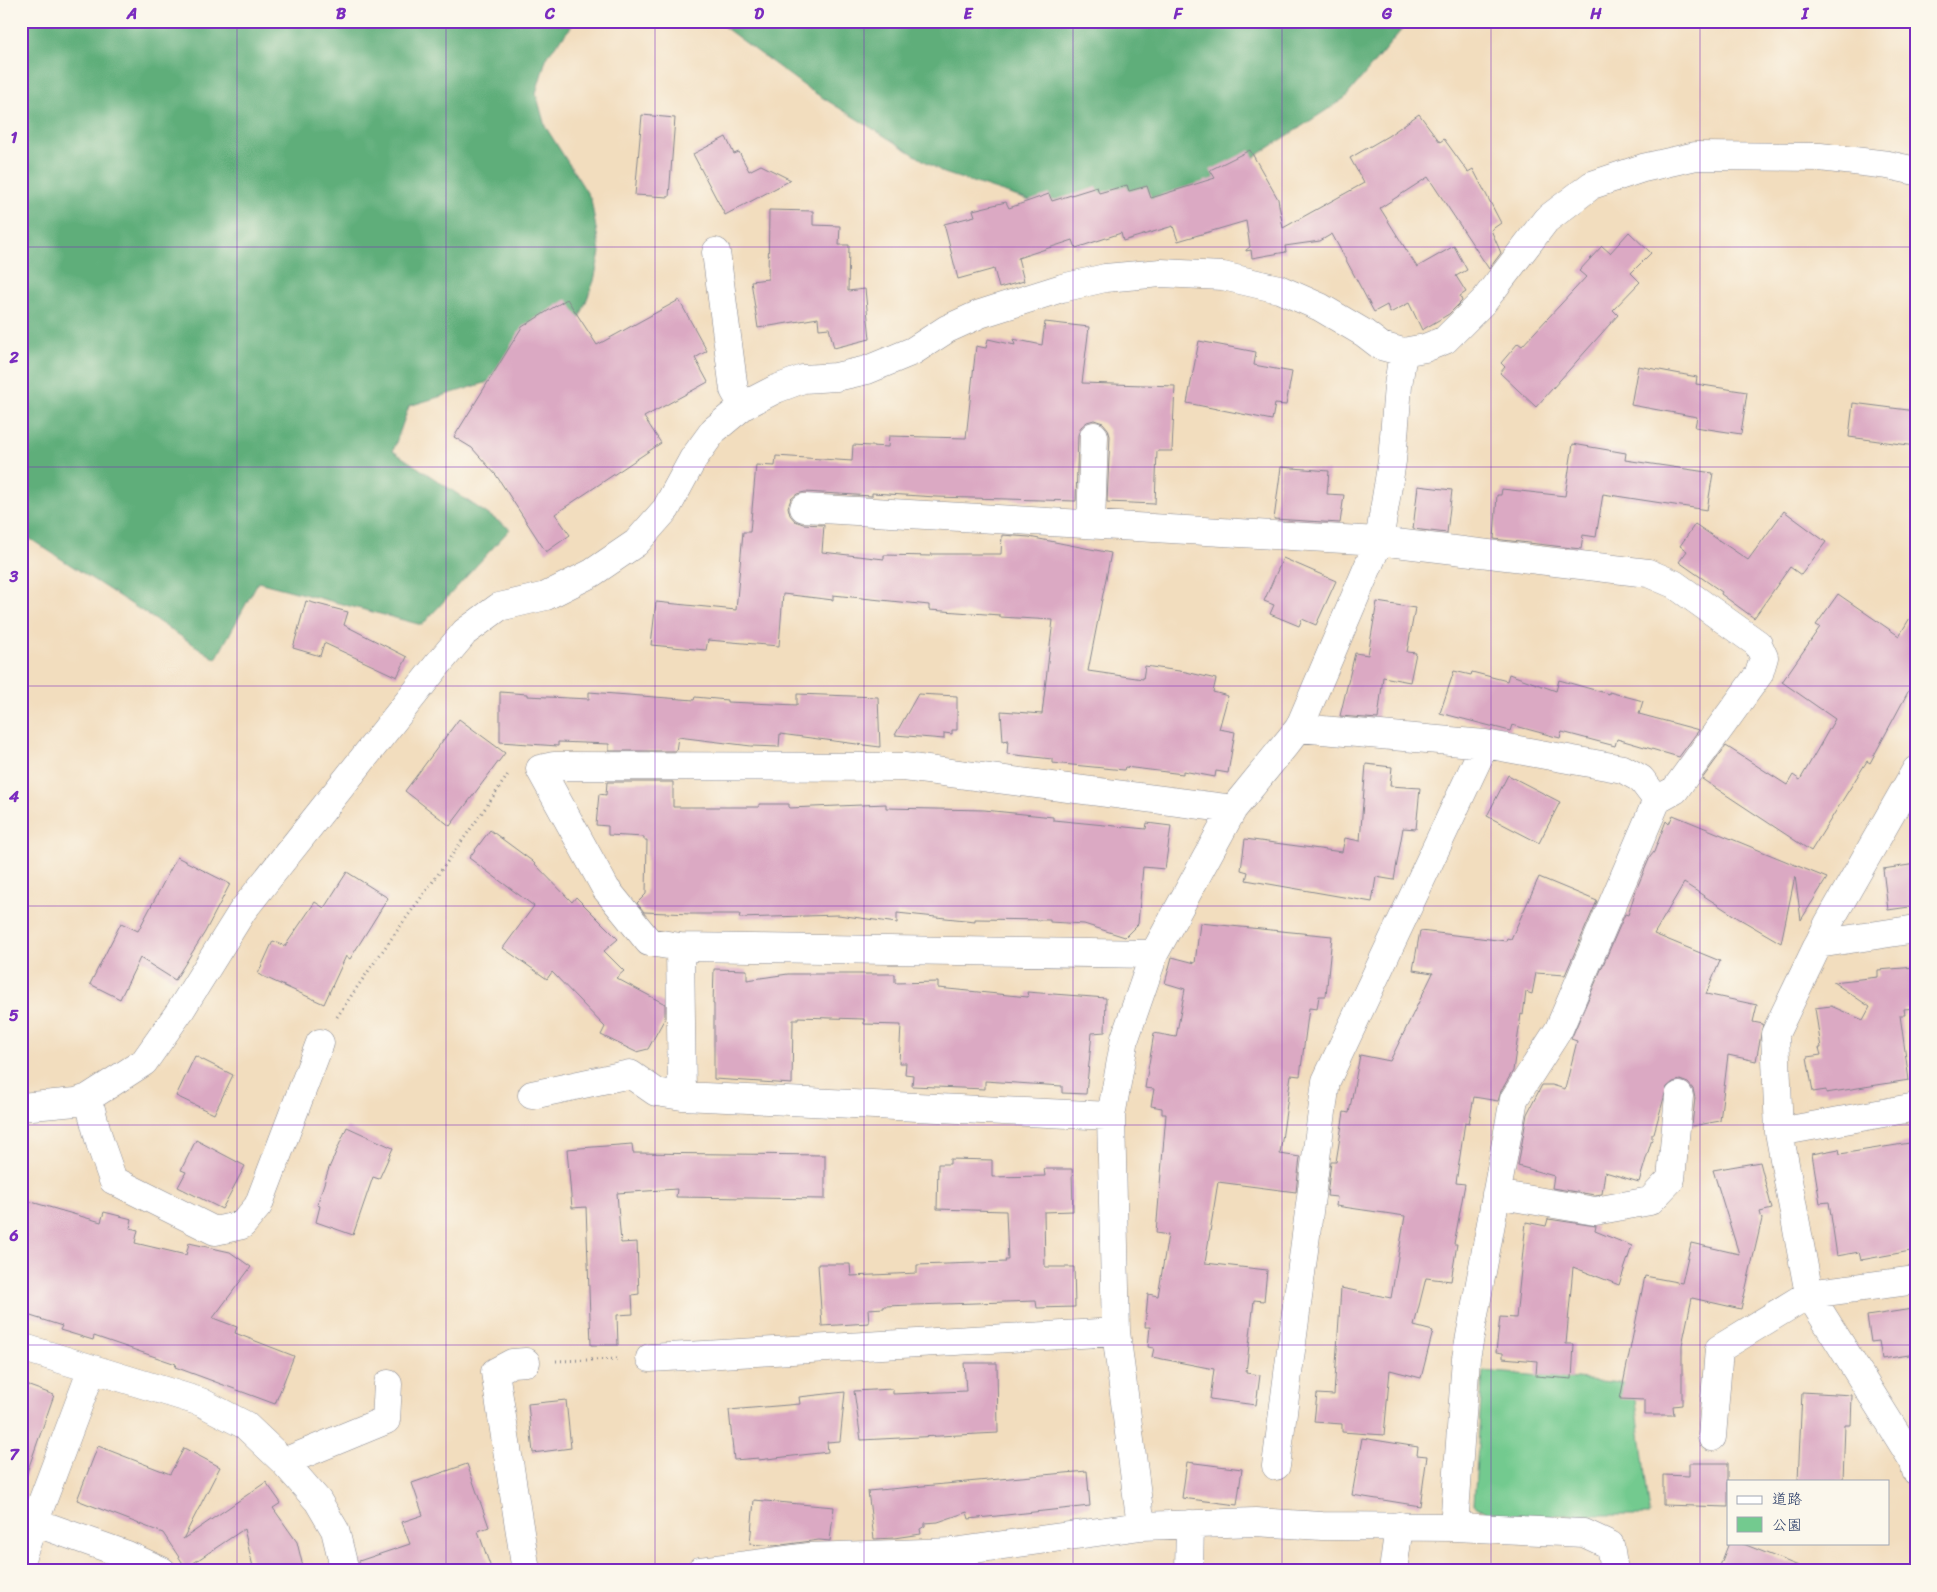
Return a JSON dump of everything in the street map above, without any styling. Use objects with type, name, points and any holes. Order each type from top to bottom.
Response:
[{"type":"street","points":[[21,1107],[76,1102],[88,1098],[144,1062],[180,1011],[243,910],[439,662],[465,632],[499,607],[546,596],[592,573],[636,543],[666,508],[693,460],[714,430],[743,406],[776,389],[803,379],[836,377],[867,370],[913,351],[946,329],[980,314],[1053,290],[1105,278],[1162,273],[1223,276],[1279,289],[1320,307],[1364,333],[1381,346],[1403,352],[1426,348],[1445,340],[1484,301],[1546,220],[1592,185],[1642,168],[1696,156],[1820,157],[1916,170]]},
{"type":"street","points":[[716,252],[734,390],[743,406]]},
{"type":"street","points":[[1141,1526],[1116,1332],[1111,1116],[1125,1038],[1154,954],[1233,809],[1299,728],[1379,541],[1392,461],[1398,386],[1403,352]]},
{"type":"street","points":[[1091,524],[1094,436]]},
{"type":"street","points":[[804,508],[1379,541],[1648,573],[1674,584],[1758,644],[1764,657],[1759,674],[1675,790],[1657,800],[1559,1029],[1514,1099],[1466,1358],[1454,1527]]},
{"type":"street","points":[[1299,728],[1485,744],[1623,769],[1641,779],[1657,800]]},
{"type":"street","points":[[1276,1466],[1326,1082],[1485,744]]},
{"type":"street","points":[[1154,954],[680,947],[649,942],[606,889],[540,769],[554,766],[904,767],[1233,809]]},
{"type":"street","points":[[1915,1465],[1809,1294],[1779,1132],[1774,1034],[1828,924],[1916,770]]},
{"type":"street","points":[[1818,944],[1916,929]]},
{"type":"street","points":[[680,947],[682,1096]]},
{"type":"street","points":[[88,1098],[100,1144],[113,1180],[214,1231],[242,1225],[258,1206],[320,1043]]},
{"type":"street","points":[[532,1095],[630,1074],[656,1092],[682,1096],[1111,1116]]},
{"type":"street","points":[[1496,1194],[1596,1210],[1650,1201],[1671,1179],[1679,1096]]},
{"type":"street","points":[[1779,1132],[1916,1107]]},
{"type":"street","points":[[1712,1437],[1719,1349],[1809,1294],[1916,1280]]},
{"type":"street","points":[[650,1358],[1116,1332]]},
{"type":"street","points":[[21,1347],[201,1402],[245,1425],[284,1462],[318,1501],[334,1530],[346,1571]]},
{"type":"street","points":[[526,1362],[512,1363],[495,1372],[526,1571]]},
{"type":"street","points":[[21,1558],[92,1370]]},
{"type":"street","points":[[284,1462],[386,1420],[388,1384]]},
{"type":"street","points":[[34,1522],[162,1571]]},
{"type":"street","points":[[700,1571],[953,1552],[979,1559],[1141,1526],[1255,1522],[1322,1526],[1454,1527],[1584,1533],[1610,1545],[1614,1571]]},
{"type":"street","points":[[1189,1571],[1190,1524]]},
{"type":"street","points":[[1393,1571],[1399,1526]]},
{"type":"path","points":[[320,1043],[379,954],[479,819],[510,771],[540,769]]},
{"type":"path","points":[[526,1362],[650,1358]]},
{"type":"green space","points":[[21,21],[576,21],[547,56],[536,93],[545,126],[591,199],[600,252],[594,281],[579,320],[539,355],[485,383],[409,406],[393,451],[510,529],[422,625],[258,582],[216,659],[21,533]]},
{"type":"green space","points":[[716,21],[1412,21],[1403,28],[1345,98],[1238,168],[1138,212],[1043,205],[944,173],[807,88]]},
{"type":"green space","points":[[1483,1371],[1634,1384],[1650,1515],[1491,1515],[1474,1504]]},
{"type":"building","points":[[1419,114],[1440,142],[1444,139],[1468,172],[1473,169],[1501,223],[1491,230],[1501,253],[1489,269],[1428,177],[1380,208],[1417,267],[1454,246],[1467,270],[1456,276],[1466,292],[1460,296],[1462,301],[1449,314],[1422,330],[1409,303],[1390,313],[1387,305],[1374,312],[1332,234],[1320,241],[1285,246],[1286,252],[1252,258],[1251,250],[1246,251],[1250,247],[1246,221],[1178,241],[1173,226],[1123,241],[1121,233],[1076,248],[1073,240],[1018,258],[1024,281],[999,288],[994,269],[958,279],[944,224],[975,216],[973,210],[1006,202],[1009,208],[1049,194],[1052,201],[1097,187],[1099,193],[1127,185],[1129,191],[1147,186],[1151,198],[1215,178],[1210,170],[1250,150],[1278,199],[1283,228],[1364,183],[1350,158],[1388,136]]},
{"type":"building","points":[[642,115],[675,118],[669,197],[635,195]]},
{"type":"building","points":[[726,137],[734,154],[739,152],[749,171],[761,165],[791,180],[725,215],[693,154]]},
{"type":"building","points":[[769,210],[813,211],[813,225],[840,226],[839,245],[849,245],[848,291],[865,289],[870,339],[834,348],[829,328],[819,329],[818,318],[758,328],[751,281],[768,279]]},
{"type":"building","points":[[1629,232],[1651,253],[1631,273],[1640,282],[1613,310],[1618,315],[1536,407],[1500,373],[1505,367],[1501,363],[1518,343],[1522,346],[1586,277],[1579,271],[1602,246],[1610,253]]},
{"type":"building","points":[[567,299],[597,345],[679,300],[707,351],[695,358],[708,382],[644,417],[661,443],[555,514],[570,535],[546,552],[496,475],[472,448],[454,437],[522,327]]},
{"type":"building","points":[[1045,322],[1089,327],[1082,383],[1175,386],[1172,451],[1157,451],[1155,504],[1107,502],[1110,436],[1108,429],[1103,423],[1094,420],[1087,422],[1081,427],[1078,435],[1076,501],[872,493],[872,496],[805,492],[797,494],[791,499],[788,507],[790,515],[795,521],[803,524],[824,525],[822,552],[884,559],[884,555],[1001,554],[1002,535],[1029,537],[1111,553],[1088,671],[1143,679],[1145,666],[1216,679],[1213,692],[1228,696],[1219,729],[1235,732],[1228,773],[1216,771],[1215,777],[1183,771],[1183,774],[1125,767],[1124,770],[1052,763],[1052,759],[1007,754],[1008,740],[1003,741],[1001,711],[1042,714],[1053,620],[929,610],[929,605],[833,595],[833,600],[783,594],[779,646],[708,640],[706,650],[651,645],[656,602],[736,610],[743,532],[750,532],[756,465],[775,466],[776,456],[852,461],[853,445],[888,447],[889,436],[966,438],[976,346],[986,348],[988,339],[1015,345],[1013,339],[1042,345]]},
{"type":"building","points":[[1199,341],[1256,352],[1254,365],[1292,372],[1286,405],[1275,404],[1272,420],[1187,403]]},
{"type":"building","points":[[1638,366],[1697,377],[1696,384],[1747,392],[1741,434],[1695,427],[1697,417],[1631,405]]},
{"type":"building","points":[[1853,403],[1916,411],[1916,446],[1849,437]]},
{"type":"building","points":[[1573,444],[1626,453],[1625,460],[1713,473],[1707,510],[1603,494],[1596,537],[1583,535],[1581,549],[1494,539],[1497,495],[1501,495],[1502,489],[1565,496]]},
{"type":"building","points":[[1281,467],[1329,471],[1327,494],[1344,495],[1340,523],[1274,519]]},
{"type":"building","points":[[1418,486],[1452,490],[1447,533],[1413,529]]},
{"type":"building","points":[[1784,511],[1826,542],[1801,575],[1790,567],[1754,618],[1721,594],[1722,592],[1679,562],[1687,551],[1680,546],[1695,524],[1748,560]]},
{"type":"building","points":[[1283,558],[1336,581],[1316,625],[1302,619],[1299,626],[1270,614],[1274,605],[1264,601]]},
{"type":"building","points":[[1838,594],[1899,636],[1916,608],[1916,677],[1870,763],[1867,761],[1811,851],[1702,779],[1726,746],[1787,785],[1793,775],[1800,780],[1835,719],[1782,682],[1820,627],[1816,625]]},
{"type":"building","points":[[306,601],[348,612],[344,625],[407,657],[397,677],[324,643],[320,656],[293,648]]},
{"type":"building","points":[[1377,602],[1415,608],[1407,652],[1416,653],[1410,682],[1383,677],[1378,719],[1340,716],[1355,653],[1368,655]]},
{"type":"building","points":[[1454,671],[1471,675],[1472,672],[1507,681],[1509,674],[1556,691],[1559,680],[1609,694],[1609,692],[1643,701],[1639,714],[1699,730],[1679,757],[1617,739],[1615,746],[1562,732],[1560,738],[1512,725],[1510,731],[1440,713]]},
{"type":"building","points":[[500,692],[527,694],[527,696],[589,699],[589,692],[694,700],[695,697],[727,700],[727,702],[797,705],[797,694],[878,697],[880,747],[780,734],[779,747],[751,746],[678,737],[676,751],[609,751],[609,744],[558,742],[558,746],[500,742]]},
{"type":"building","points":[[918,694],[957,696],[957,730],[952,730],[952,734],[944,733],[944,739],[895,735]]},
{"type":"building","points":[[459,719],[505,753],[450,826],[405,791]]},
{"type":"building","points":[[1366,764],[1392,767],[1390,786],[1420,788],[1416,829],[1403,828],[1394,880],[1376,877],[1372,902],[1246,880],[1248,872],[1241,870],[1245,839],[1342,852],[1345,838],[1360,841]]},
{"type":"building","points":[[1508,775],[1560,802],[1539,843],[1487,816]]},
{"type":"building","points":[[607,782],[673,782],[673,807],[759,807],[759,804],[789,804],[789,808],[886,804],[886,808],[984,810],[1053,817],[1053,820],[1146,829],[1147,823],[1171,826],[1165,869],[1143,867],[1138,924],[1125,937],[1084,924],[1050,922],[1050,920],[975,919],[975,921],[897,913],[897,923],[838,915],[739,918],[740,914],[644,912],[637,903],[646,894],[647,840],[644,840],[644,837],[608,835],[608,826],[596,825],[599,794],[606,795]]},
{"type":"building","points":[[1673,815],[1827,878],[1801,920],[1795,876],[1781,943],[1684,883],[1654,934],[1720,961],[1706,994],[1757,1005],[1753,1022],[1763,1024],[1756,1061],[1728,1055],[1720,1121],[1692,1126],[1695,1098],[1693,1089],[1688,1083],[1680,1080],[1673,1082],[1667,1087],[1639,1182],[1605,1172],[1602,1194],[1595,1195],[1552,1188],[1554,1176],[1518,1166],[1527,1114],[1542,1085],[1552,1085],[1565,1089],[1577,1041],[1571,1039],[1625,914],[1628,915],[1636,890],[1666,821],[1669,824]]},
{"type":"building","points":[[490,830],[532,861],[572,902],[576,897],[618,939],[604,951],[624,971],[616,978],[665,1004],[665,1018],[648,1049],[636,1052],[601,1035],[605,1027],[552,972],[547,979],[503,948],[534,906],[469,858]]},
{"type":"building","points":[[177,857],[230,884],[205,932],[175,980],[140,958],[120,999],[90,984],[121,923],[138,931]]},
{"type":"building","points":[[1916,864],[1916,906],[1888,910],[1883,869]]},
{"type":"building","points":[[347,872],[388,898],[350,959],[346,956],[324,1004],[258,974],[273,941],[285,946],[315,902],[324,908]]},
{"type":"building","points":[[1539,877],[1597,901],[1565,975],[1536,973],[1532,994],[1526,992],[1513,1071],[1501,1091],[1498,1101],[1474,1097],[1469,1123],[1465,1122],[1456,1183],[1465,1184],[1454,1244],[1457,1244],[1451,1281],[1426,1278],[1414,1326],[1433,1331],[1421,1378],[1390,1370],[1384,1435],[1342,1432],[1342,1424],[1314,1422],[1317,1394],[1334,1395],[1341,1288],[1391,1298],[1405,1216],[1336,1206],[1337,1197],[1327,1196],[1331,1162],[1336,1162],[1344,1112],[1349,1113],[1360,1055],[1390,1061],[1433,973],[1413,970],[1420,931],[1506,941],[1507,938],[1511,939]]},
{"type":"building","points":[[1200,923],[1332,936],[1326,996],[1319,996],[1317,1009],[1309,1008],[1300,1076],[1291,1075],[1280,1154],[1300,1157],[1296,1192],[1218,1182],[1205,1263],[1267,1270],[1264,1301],[1254,1300],[1246,1373],[1260,1375],[1256,1405],[1210,1399],[1214,1369],[1152,1357],[1154,1348],[1148,1347],[1150,1327],[1145,1327],[1148,1294],[1158,1296],[1168,1235],[1156,1233],[1166,1114],[1162,1114],[1162,1108],[1151,1106],[1154,1089],[1145,1088],[1154,1033],[1176,1037],[1185,989],[1165,983],[1172,957],[1195,963]]},
{"type":"building","points":[[1916,967],[1916,1008],[1904,1009],[1905,1015],[1900,1015],[1909,1080],[1826,1093],[1826,1090],[1813,1092],[1807,1057],[1821,1055],[1815,1008],[1831,1006],[1863,1020],[1870,1007],[1833,982],[1878,977],[1878,970]]},
{"type":"building","points":[[714,969],[747,970],[747,980],[788,974],[895,974],[895,983],[938,982],[938,988],[1028,997],[1027,992],[1106,998],[1105,1032],[1092,1033],[1086,1094],[1062,1093],[1062,1086],[985,1081],[985,1089],[912,1086],[913,1075],[905,1074],[906,1063],[899,1063],[901,1025],[864,1024],[864,1019],[798,1017],[798,1020],[793,1020],[792,1084],[714,1079]]},
{"type":"building","points":[[195,1056],[233,1075],[214,1114],[176,1096]]},
{"type":"building","points":[[347,1127],[393,1148],[379,1179],[373,1177],[353,1235],[316,1222],[320,1206],[317,1205],[329,1168]]},
{"type":"building","points":[[196,1140],[245,1166],[222,1209],[178,1187],[186,1172],[181,1170]]},
{"type":"building","points":[[1916,1142],[1916,1250],[1861,1260],[1859,1252],[1837,1256],[1829,1202],[1820,1203],[1812,1154],[1839,1149],[1840,1154]]},
{"type":"building","points":[[632,1144],[633,1153],[825,1155],[825,1199],[676,1197],[677,1189],[617,1193],[621,1243],[637,1242],[639,1294],[632,1295],[633,1314],[617,1315],[618,1345],[591,1345],[586,1207],[572,1208],[567,1149]]},
{"type":"building","points":[[950,1159],[992,1160],[992,1177],[1045,1176],[1044,1169],[1072,1169],[1073,1211],[1044,1212],[1045,1267],[1074,1267],[1075,1307],[1037,1308],[1036,1301],[884,1306],[884,1308],[868,1309],[869,1323],[822,1326],[818,1264],[850,1264],[851,1276],[917,1273],[917,1265],[1006,1262],[1005,1260],[1008,1260],[1006,1211],[937,1209],[938,1164],[950,1164]]},
{"type":"building","points":[[1760,1162],[1772,1209],[1760,1212],[1762,1219],[1741,1309],[1692,1298],[1682,1345],[1682,1405],[1673,1406],[1674,1415],[1645,1415],[1645,1400],[1620,1399],[1645,1276],[1682,1283],[1691,1243],[1739,1254],[1713,1170]]},
{"type":"building","points":[[21,1199],[101,1222],[104,1212],[132,1219],[130,1228],[138,1230],[135,1243],[186,1255],[189,1243],[230,1252],[251,1267],[213,1318],[237,1327],[235,1333],[294,1356],[275,1404],[175,1367],[176,1364],[94,1336],[93,1340],[60,1330],[62,1326],[21,1313]]},
{"type":"building","points":[[1548,1219],[1596,1226],[1595,1231],[1632,1246],[1619,1285],[1573,1267],[1566,1344],[1574,1344],[1572,1379],[1536,1376],[1537,1361],[1503,1358],[1503,1353],[1496,1352],[1500,1317],[1516,1318],[1526,1222],[1546,1226]]},
{"type":"building","points":[[1912,1309],[1916,1329],[1916,1354],[1882,1359],[1879,1341],[1871,1342],[1867,1316]]},
{"type":"building","points":[[964,1363],[997,1363],[998,1433],[861,1440],[854,1391],[893,1389],[893,1394],[966,1391]]},
{"type":"building","points":[[21,1383],[54,1395],[25,1478],[21,1477]]},
{"type":"building","points":[[845,1392],[840,1441],[827,1442],[828,1452],[758,1460],[759,1458],[734,1460],[729,1410],[800,1404],[799,1397]]},
{"type":"building","points":[[1802,1392],[1852,1395],[1851,1425],[1845,1425],[1843,1480],[1798,1480]]},
{"type":"building","points":[[566,1400],[571,1448],[533,1453],[528,1404]]},
{"type":"building","points":[[1362,1438],[1418,1447],[1417,1455],[1427,1456],[1420,1506],[1352,1495]]},
{"type":"building","points":[[98,1446],[170,1474],[184,1448],[220,1467],[183,1539],[266,1482],[281,1503],[273,1508],[297,1542],[304,1571],[254,1571],[244,1529],[186,1568],[163,1533],[77,1500]]},
{"type":"building","points":[[1187,1462],[1242,1469],[1237,1505],[1182,1498]]},
{"type":"building","points":[[1689,1463],[1728,1463],[1727,1507],[1663,1505],[1663,1475],[1689,1476]]},
{"type":"building","points":[[467,1464],[489,1527],[478,1531],[492,1571],[360,1571],[359,1561],[410,1544],[402,1522],[423,1515],[412,1483]]},
{"type":"building","points":[[1087,1471],[1090,1506],[969,1519],[967,1512],[938,1522],[925,1523],[925,1526],[920,1529],[921,1534],[874,1539],[868,1491]]},
{"type":"building","points":[[754,1500],[834,1507],[830,1541],[819,1540],[774,1546],[750,1544]]},
{"type":"building","points":[[1729,1544],[1744,1544],[1806,1569],[1806,1571],[1718,1571]]}]
